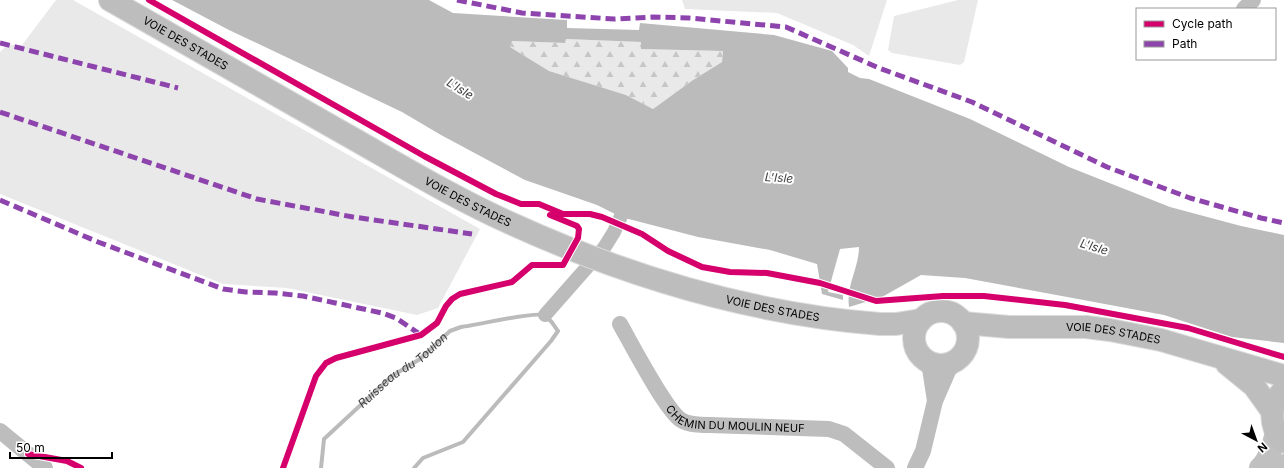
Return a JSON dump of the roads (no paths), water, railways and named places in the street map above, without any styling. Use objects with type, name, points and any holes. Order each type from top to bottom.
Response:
[{"type":"main road","name":"VOIE DES STADES","points":[[110,0],[449,193],[509,223],[580,253],[609,264],[711,296],[777,310],[859,322],[896,324],[921,320]]},
{"type":"main road","points":[[943,311],[951,313],[963,323],[967,338],[966,346],[958,358],[952,362],[936,364],[922,354],[914,332],[921,320],[928,315],[943,311]]},
{"type":"main road","name":"VOIE DES STADES","points":[[859,322],[895,336],[922,354]]},
{"type":"main road","name":"VOIE DES STADES","points":[[963,323],[1009,327],[1086,327],[1161,340],[1284,376]]},
{"type":"main road","name":"VOIE DES STADES","points":[[966,346],[984,336],[1009,327]]},
{"type":"main road","name":"VOIE DES STADES","points":[[1216,357],[1230,366],[1254,386],[1272,411]]},
{"type":"main road","points":[[1260,468],[1265,463],[1280,437],[1272,418],[1272,411],[1276,400],[1284,390]]},
{"type":"main road","points":[[1280,468],[1284,465]]},
{"type":"street","points":[[1245,8],[1253,0]]},
{"type":"street","name":"CHEMIN DU MOULIN NEUF","points":[[620,324],[667,404],[682,421],[693,424],[708,425],[829,429],[844,434],[887,468]]},
{"type":"street","points":[[922,354],[934,402]]},
{"type":"street","points":[[915,468],[923,451],[934,402],[952,362]]},
{"type":"street","points":[[0,431],[45,468]]},
{"type":"water","name":"L'Isle","points":[[172,0],[429,0],[453,13],[567,20],[567,28],[639,30],[640,23],[774,35],[832,51],[848,68],[848,72],[860,78],[869,79],[970,119],[1069,167],[1170,207],[1241,226],[1284,235],[1284,343],[1232,337],[1164,315],[965,278],[921,275],[882,297],[849,307],[849,291],[857,262],[859,247],[840,249],[828,292],[843,295],[843,300],[822,294],[817,264],[770,250],[698,237],[621,217],[597,205],[525,180],[441,135],[402,112],[229,30]],"holes":[[[566,39],[641,42],[641,49],[723,51],[722,62],[693,80],[653,109],[626,95],[549,71],[510,47],[512,41],[565,43]]]},
{"type":"waterway","name":"Ruisseau du Toulon","points":[[545,315],[604,248],[614,232],[628,200]]},
{"type":"waterway","name":"Ruisseau du Toulon","points":[[321,468],[324,439],[392,376],[420,359],[450,331],[461,327],[527,315],[543,315],[548,318],[558,331],[463,442],[423,458],[414,468]]}]
